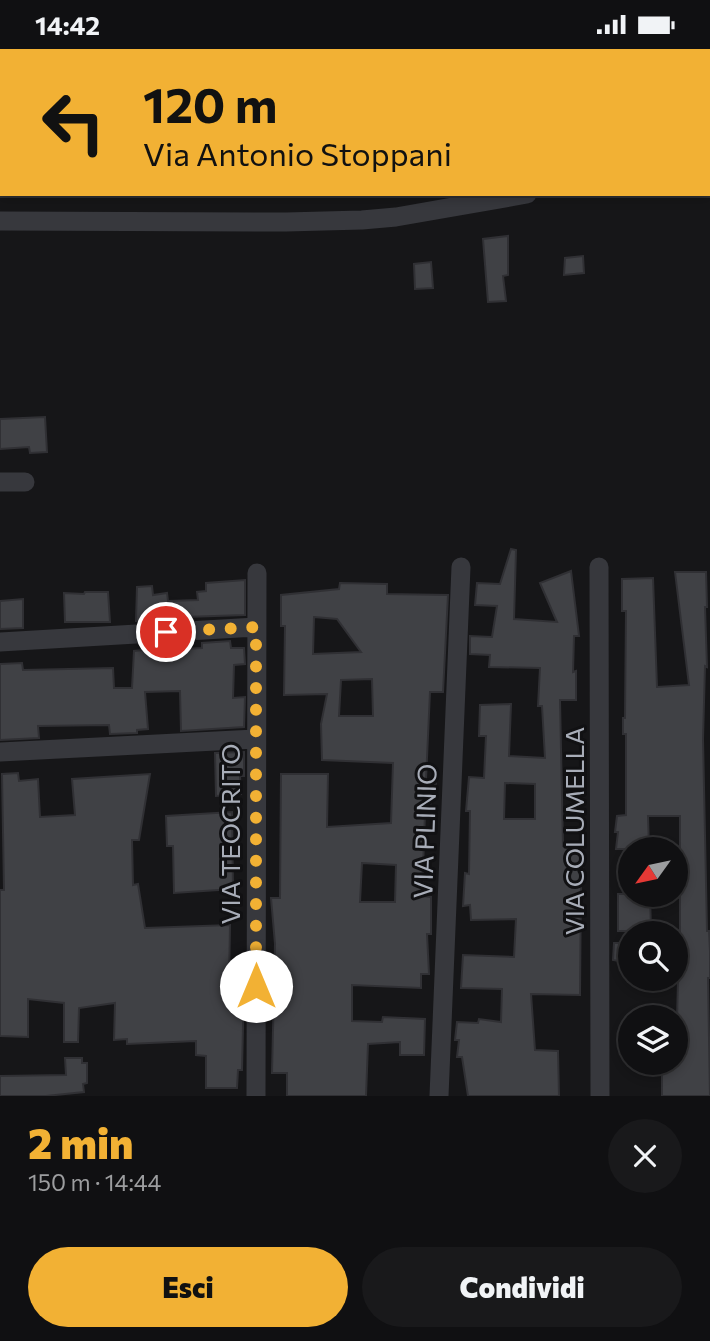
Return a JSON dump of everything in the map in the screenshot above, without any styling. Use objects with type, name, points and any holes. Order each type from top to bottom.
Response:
[{"type":"street","points":[[0,221],[362,220],[396,217],[516,196]]},
{"type":"street","points":[[0,482],[25,482]]},
{"type":"street","name":"VIA PLINIO","points":[[439,1096],[461,567]]},
{"type":"street","name":"VIA COLUMELLA","points":[[598,567],[600,1096]]},
{"type":"street","name":"VIA TEOCRITO","points":[[256,1096],[257,573]]},
{"type":"street","points":[[0,642],[256,627]]},
{"type":"street","points":[[0,752],[255,739]]},
{"type":"building","points":[[508,236],[508,275],[503,276],[506,301],[488,302],[483,239]]},
{"type":"building","points":[[583,256],[584,273],[564,275],[565,258]]},
{"type":"building","points":[[431,262],[433,288],[415,289],[414,264]]},
{"type":"building","points":[[45,417],[47,452],[30,453],[29,447],[0,449],[0,419]]},
{"type":"building","points":[[511,549],[516,550],[514,619],[557,622],[540,583],[571,571],[579,636],[574,636],[573,672],[576,671],[576,700],[560,700],[563,846],[582,846],[580,995],[531,994],[535,1050],[558,1051],[559,1096],[468,1096],[462,1057],[457,1057],[459,1040],[455,1040],[457,1022],[478,1023],[479,1019],[501,1022],[502,989],[461,988],[463,955],[514,957],[516,919],[471,920],[470,905],[463,906],[465,873],[469,874],[470,811],[466,811],[469,777],[484,778],[486,736],[479,736],[480,705],[511,704],[509,756],[545,758],[542,706],[538,706],[540,668],[489,667],[490,655],[470,654],[470,636],[492,637],[497,606],[475,605],[477,583],[500,584]],"holes":[[[505,783],[535,784],[535,819],[504,819]]]},
{"type":"building","points":[[675,572],[706,572],[707,667],[705,666],[703,739],[707,931],[710,951],[710,1096],[662,1096],[662,1075],[688,1075],[688,1005],[677,1005],[678,991],[688,991],[688,921],[680,921],[680,907],[688,907],[688,837],[680,837],[680,816],[648,816],[649,837],[618,837],[616,849],[617,816],[626,815],[626,734],[623,734],[623,718],[626,611],[622,611],[622,579],[653,578],[657,687],[689,685]]},
{"type":"building","points":[[245,580],[245,615],[136,621],[137,587],[152,586],[153,595],[167,593],[168,601],[198,600],[197,592],[206,591],[206,583]]},
{"type":"building","points":[[340,583],[387,584],[387,594],[448,595],[443,692],[430,692],[426,780],[436,781],[435,796],[431,796],[430,813],[425,813],[422,896],[431,897],[431,934],[427,934],[429,974],[421,974],[421,988],[352,985],[352,1021],[382,1022],[383,1017],[425,1019],[424,1055],[400,1055],[400,1042],[368,1044],[366,1096],[287,1096],[287,1073],[272,1073],[275,944],[271,898],[280,898],[281,774],[328,774],[327,827],[391,823],[393,763],[322,760],[321,724],[327,694],[284,695],[285,626],[281,626],[281,595],[339,589]],"holes":[[[314,617],[337,619],[361,652],[313,654]],[[372,679],[373,716],[339,716],[341,680]],[[362,863],[396,865],[395,902],[360,902]]]},
{"type":"building","points":[[108,592],[110,622],[65,622],[64,593]]},
{"type":"building","points":[[23,599],[23,628],[0,629],[0,601]]},
{"type":"building","points":[[230,641],[231,648],[244,648],[245,664],[234,665],[233,698],[245,697],[244,727],[181,731],[180,691],[145,692],[148,729],[137,730],[137,733],[110,734],[109,725],[38,726],[39,738],[0,740],[0,664],[22,663],[23,670],[113,668],[114,688],[132,688],[134,651],[202,648],[202,643]]},
{"type":"building","points":[[244,752],[244,776],[240,776],[241,794],[216,796],[215,753]]},
{"type":"building","points":[[18,773],[19,781],[38,779],[40,817],[75,815],[72,779],[150,774],[139,840],[132,840],[133,885],[138,884],[145,928],[230,925],[229,983],[244,982],[242,1070],[238,1070],[237,1088],[206,1088],[206,1056],[196,1055],[196,1041],[127,1044],[127,1039],[114,1040],[115,1003],[79,1008],[78,1042],[64,1042],[64,1003],[28,999],[28,1037],[0,1036],[0,890],[4,890],[2,774]]},
{"type":"building","points":[[232,812],[233,889],[174,893],[173,846],[167,846],[166,816]]},
{"type":"building","points":[[618,907],[650,907],[651,921],[618,921]]},
{"type":"building","points":[[614,943],[618,943],[618,961],[613,960]]},
{"type":"building","points":[[65,1058],[82,1058],[82,1063],[87,1063],[84,1092],[46,1096],[0,1096],[0,1076],[66,1075]]},
{"type":"route","points":[[166,632],[256,627],[256,986]]}]
